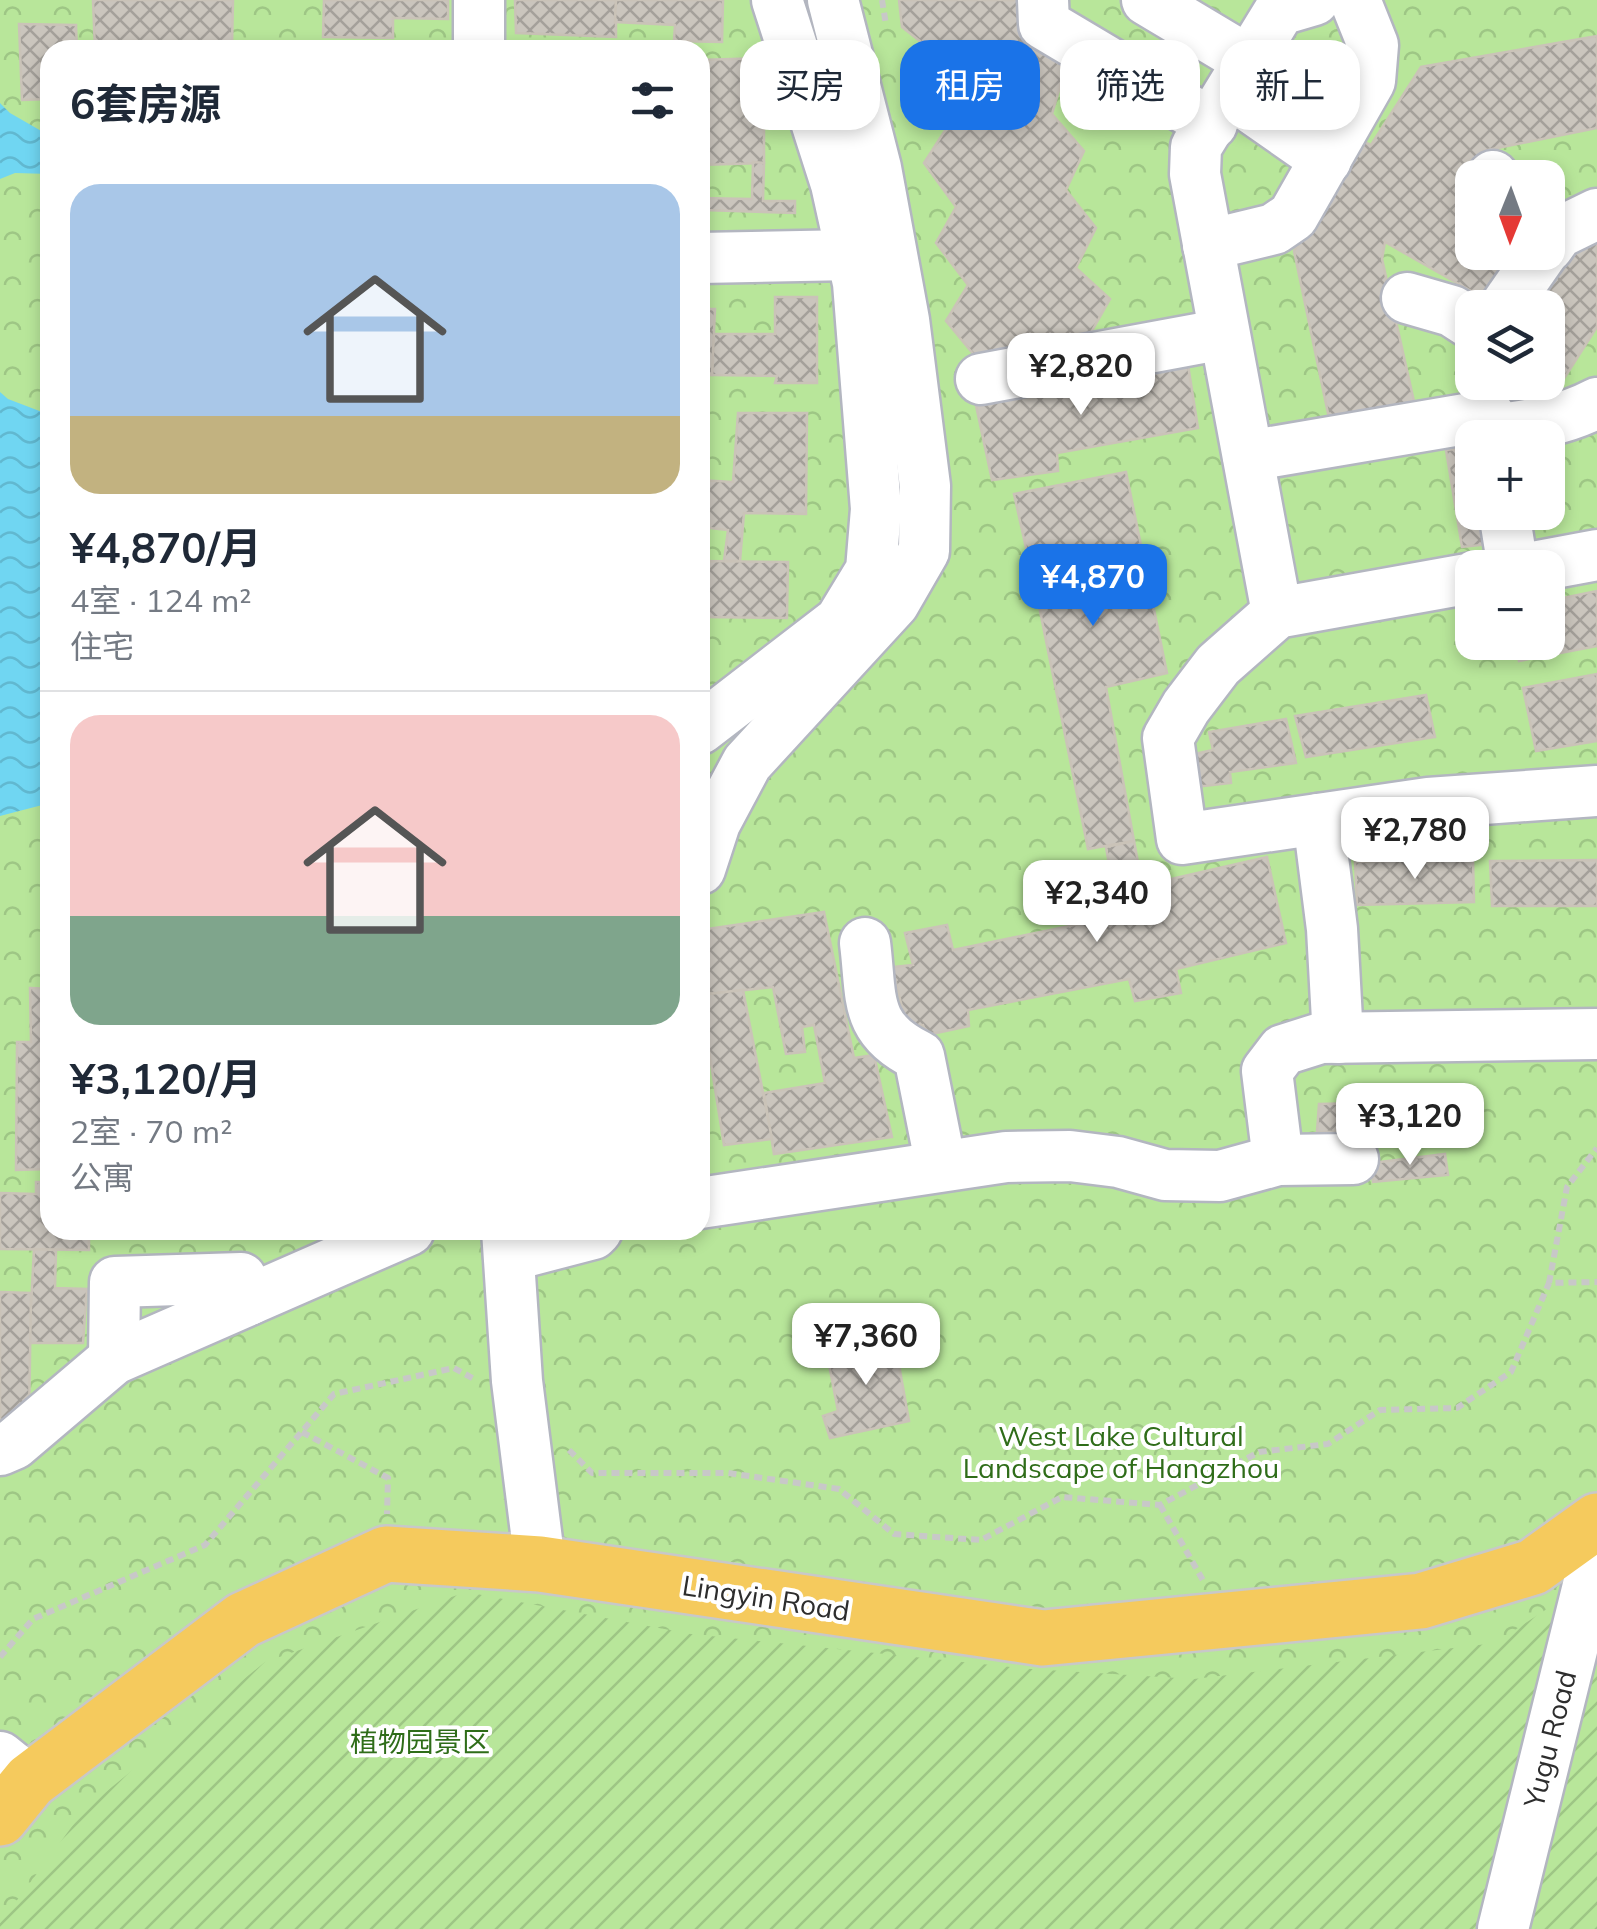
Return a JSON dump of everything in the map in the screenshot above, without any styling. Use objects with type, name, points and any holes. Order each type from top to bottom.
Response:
[{"type":"main road","name":"Lingyin Road","points":[[10,1785],[243,1620],[386,1554],[540,1564],[1042,1638],[1421,1602],[1533,1568],[1597,1521]]},
{"type":"street","points":[[479,40],[480,0]]},
{"type":"street","points":[[710,721],[840,621],[871,570],[876,509],[858,282],[836,184],[777,0]]},
{"type":"street","points":[[710,838],[748,763],[894,604],[924,551],[925,486],[904,320],[876,168],[833,0]]},
{"type":"street","points":[[1043,0],[1044,24],[1220,89]]},
{"type":"street","points":[[1147,0],[1220,81]]},
{"type":"street","points":[[1262,40],[1280,10],[1314,0]]},
{"type":"street","points":[[1208,245],[1274,230],[1293,216],[1370,81],[1372,45],[1355,0]]},
{"type":"street","points":[[1220,110],[1196,148],[1194,174],[1277,613]]},
{"type":"street","points":[[1283,130],[1326,160]]},
{"type":"street","points":[[710,258],[852,254]]},
{"type":"street","points":[[1408,298],[1455,314]]},
{"type":"street","points":[[981,379],[1224,334]]},
{"type":"street","points":[[1248,456],[1489,416],[1544,423],[1575,414],[1597,402]]},
{"type":"street","points":[[1565,561],[1597,555]]},
{"type":"street","points":[[1455,581],[1277,613],[1218,666],[1168,738],[1182,839],[1428,803],[1597,791]]},
{"type":"street","points":[[1318,819],[1332,928],[1338,1038]]},
{"type":"street","points":[[865,943],[876,1020],[893,1043],[919,1056],[942,1166]]},
{"type":"street","points":[[1278,1160],[1267,1071],[1283,1050],[1320,1038],[1597,1034]]},
{"type":"street","points":[[710,1201],[1006,1157],[1070,1156],[1118,1162],[1166,1175],[1220,1176],[1278,1160],[1353,1159]]},
{"type":"street","points":[[0,1450],[14,1444],[114,1359],[386,1240]]},
{"type":"street","points":[[536,1240],[508,1243],[520,1405],[540,1564]]},
{"type":"street","points":[[114,1359],[115,1282],[241,1278],[250,1300]]},
{"type":"street","name":"Yugu Road","points":[[1503,1929],[1597,1548]]},
{"type":"path","points":[[0,1657],[33,1619],[205,1546],[334,1394],[454,1368],[520,1405],[592,1473],[728,1473],[839,1488],[894,1534],[981,1540],[1062,1497],[1160,1505],[1259,1452],[1328,1444],[1380,1410],[1456,1408],[1511,1372],[1550,1284],[1567,1187],[1597,1148]]},
{"type":"path","points":[[1550,1284],[1597,1282]]},
{"type":"path","points":[[302,1432],[388,1478],[386,1554]]},
{"type":"path","points":[[1160,1505],[1226,1620]]},
{"type":"green space","name":"West Lake Cultural Landscape of Hangzhou","points":[[0,0],[1597,0],[1597,1929],[0,1929]]},
{"type":"green space","name":"植物园景区","points":[[1597,1576],[1597,1929],[0,1929],[0,1923],[85,1809],[265,1662],[466,1592],[691,1634],[1031,1669],[1194,1679],[1495,1643]]},
{"type":"water","points":[[0,103],[40,130],[40,174],[15,173],[0,179]]},
{"type":"water","points":[[0,392],[40,411],[40,806],[0,816]]},
{"type":"building","points":[[93,0],[233,0],[232,40],[95,40]]},
{"type":"building","points":[[324,0],[448,0],[448,19],[393,18],[393,38],[323,37]]},
{"type":"building","points":[[515,0],[616,0],[616,37],[516,33]]},
{"type":"building","points":[[616,0],[723,0],[722,42],[674,40],[675,25],[615,22]]},
{"type":"building","points":[[899,0],[1024,0],[1029,36],[1033,40],[919,40],[902,27]]},
{"type":"building","points":[[19,24],[76,25],[77,40],[40,40],[40,99],[22,100]]},
{"type":"building","points":[[1597,36],[1597,128],[1483,151],[1476,160],[1455,160],[1455,270],[1565,270],[1565,242],[1585,232],[1597,240],[1597,327],[1565,377],[1565,290],[1469,290],[1385,242],[1382,259],[1415,406],[1329,418],[1294,251],[1324,205],[1343,131],[1371,145],[1421,67]]},
{"type":"building","points":[[1040,46],[1060,65],[1060,87],[1052,114],[1060,123],[1060,130],[1066,130],[1084,151],[1066,190],[1096,228],[1076,268],[1110,299],[1085,343],[979,361],[946,321],[968,285],[936,243],[956,207],[924,163],[945,130],[1040,130]]},
{"type":"building","points":[[740,59],[740,130],[764,130],[764,163],[710,165],[710,60]]},
{"type":"building","points":[[753,162],[764,163],[763,201],[795,201],[795,213],[710,210],[710,198],[752,199]]},
{"type":"building","points":[[775,297],[817,297],[817,383],[775,383],[777,376],[712,375],[713,334],[775,334]]},
{"type":"building","points":[[710,309],[715,309],[712,375]]},
{"type":"building","points":[[1188,365],[1198,428],[1057,453],[1058,471],[992,480],[974,396]]},
{"type":"building","points":[[738,413],[807,413],[806,514],[744,513],[740,561],[724,561],[728,530],[710,528],[710,481],[733,482]]},
{"type":"building","points":[[1455,449],[1455,505],[1446,450]]},
{"type":"building","points":[[1126,472],[1167,673],[1106,687],[1134,841],[1088,849],[1036,591],[1051,586],[1047,572],[1032,575],[1014,494]]},
{"type":"building","points":[[1459,530],[1489,530],[1491,544],[1462,547]]},
{"type":"building","points":[[710,561],[788,562],[787,618],[710,617]]},
{"type":"building","points":[[1597,591],[1597,646],[1565,652],[1565,598]]},
{"type":"building","points":[[1597,674],[1597,741],[1536,751],[1523,688]]},
{"type":"building","points":[[1426,695],[1435,737],[1306,757],[1295,716]]},
{"type":"building","points":[[1286,719],[1296,763],[1230,772],[1231,783],[1196,787],[1190,755],[1213,750],[1209,732]]},
{"type":"building","points":[[1134,841],[1147,910],[1161,908],[1154,883],[1267,857],[1286,943],[1176,969],[1181,993],[1135,1001],[1129,979],[968,1010],[969,1026],[927,1035],[923,1025],[907,1027],[892,967],[913,965],[905,933],[947,925],[953,950],[1118,916],[1106,847]]},
{"type":"building","points":[[1473,858],[1474,902],[1357,905],[1355,862]]},
{"type":"building","points":[[1597,860],[1597,906],[1492,906],[1490,861]]},
{"type":"building","points":[[824,912],[854,1058],[874,1055],[892,1137],[774,1154],[764,1093],[825,1083],[814,1025],[802,1027],[805,1052],[786,1054],[773,987],[710,994],[710,929]]},
{"type":"building","points":[[30,988],[40,988],[40,1169],[16,1170],[17,1042],[31,1042]]},
{"type":"building","points":[[743,990],[772,1139],[724,1145],[710,1058],[710,994]]},
{"type":"building","points":[[1447,1085],[1447,1131],[1317,1132],[1319,1104],[1363,1103],[1363,1086]]},
{"type":"building","points":[[1445,1154],[1448,1175],[1373,1182],[1371,1163]]},
{"type":"building","points":[[36,1182],[40,1182],[40,1240],[89,1240],[89,1250],[0,1249],[0,1193],[36,1194]]},
{"type":"building","points":[[34,1249],[56,1250],[55,1288],[87,1289],[83,1343],[29,1343]]},
{"type":"building","points":[[0,1292],[31,1293],[29,1420],[0,1420]]},
{"type":"building","points":[[894,1337],[909,1421],[830,1438],[823,1416],[838,1411],[826,1349]]}]
